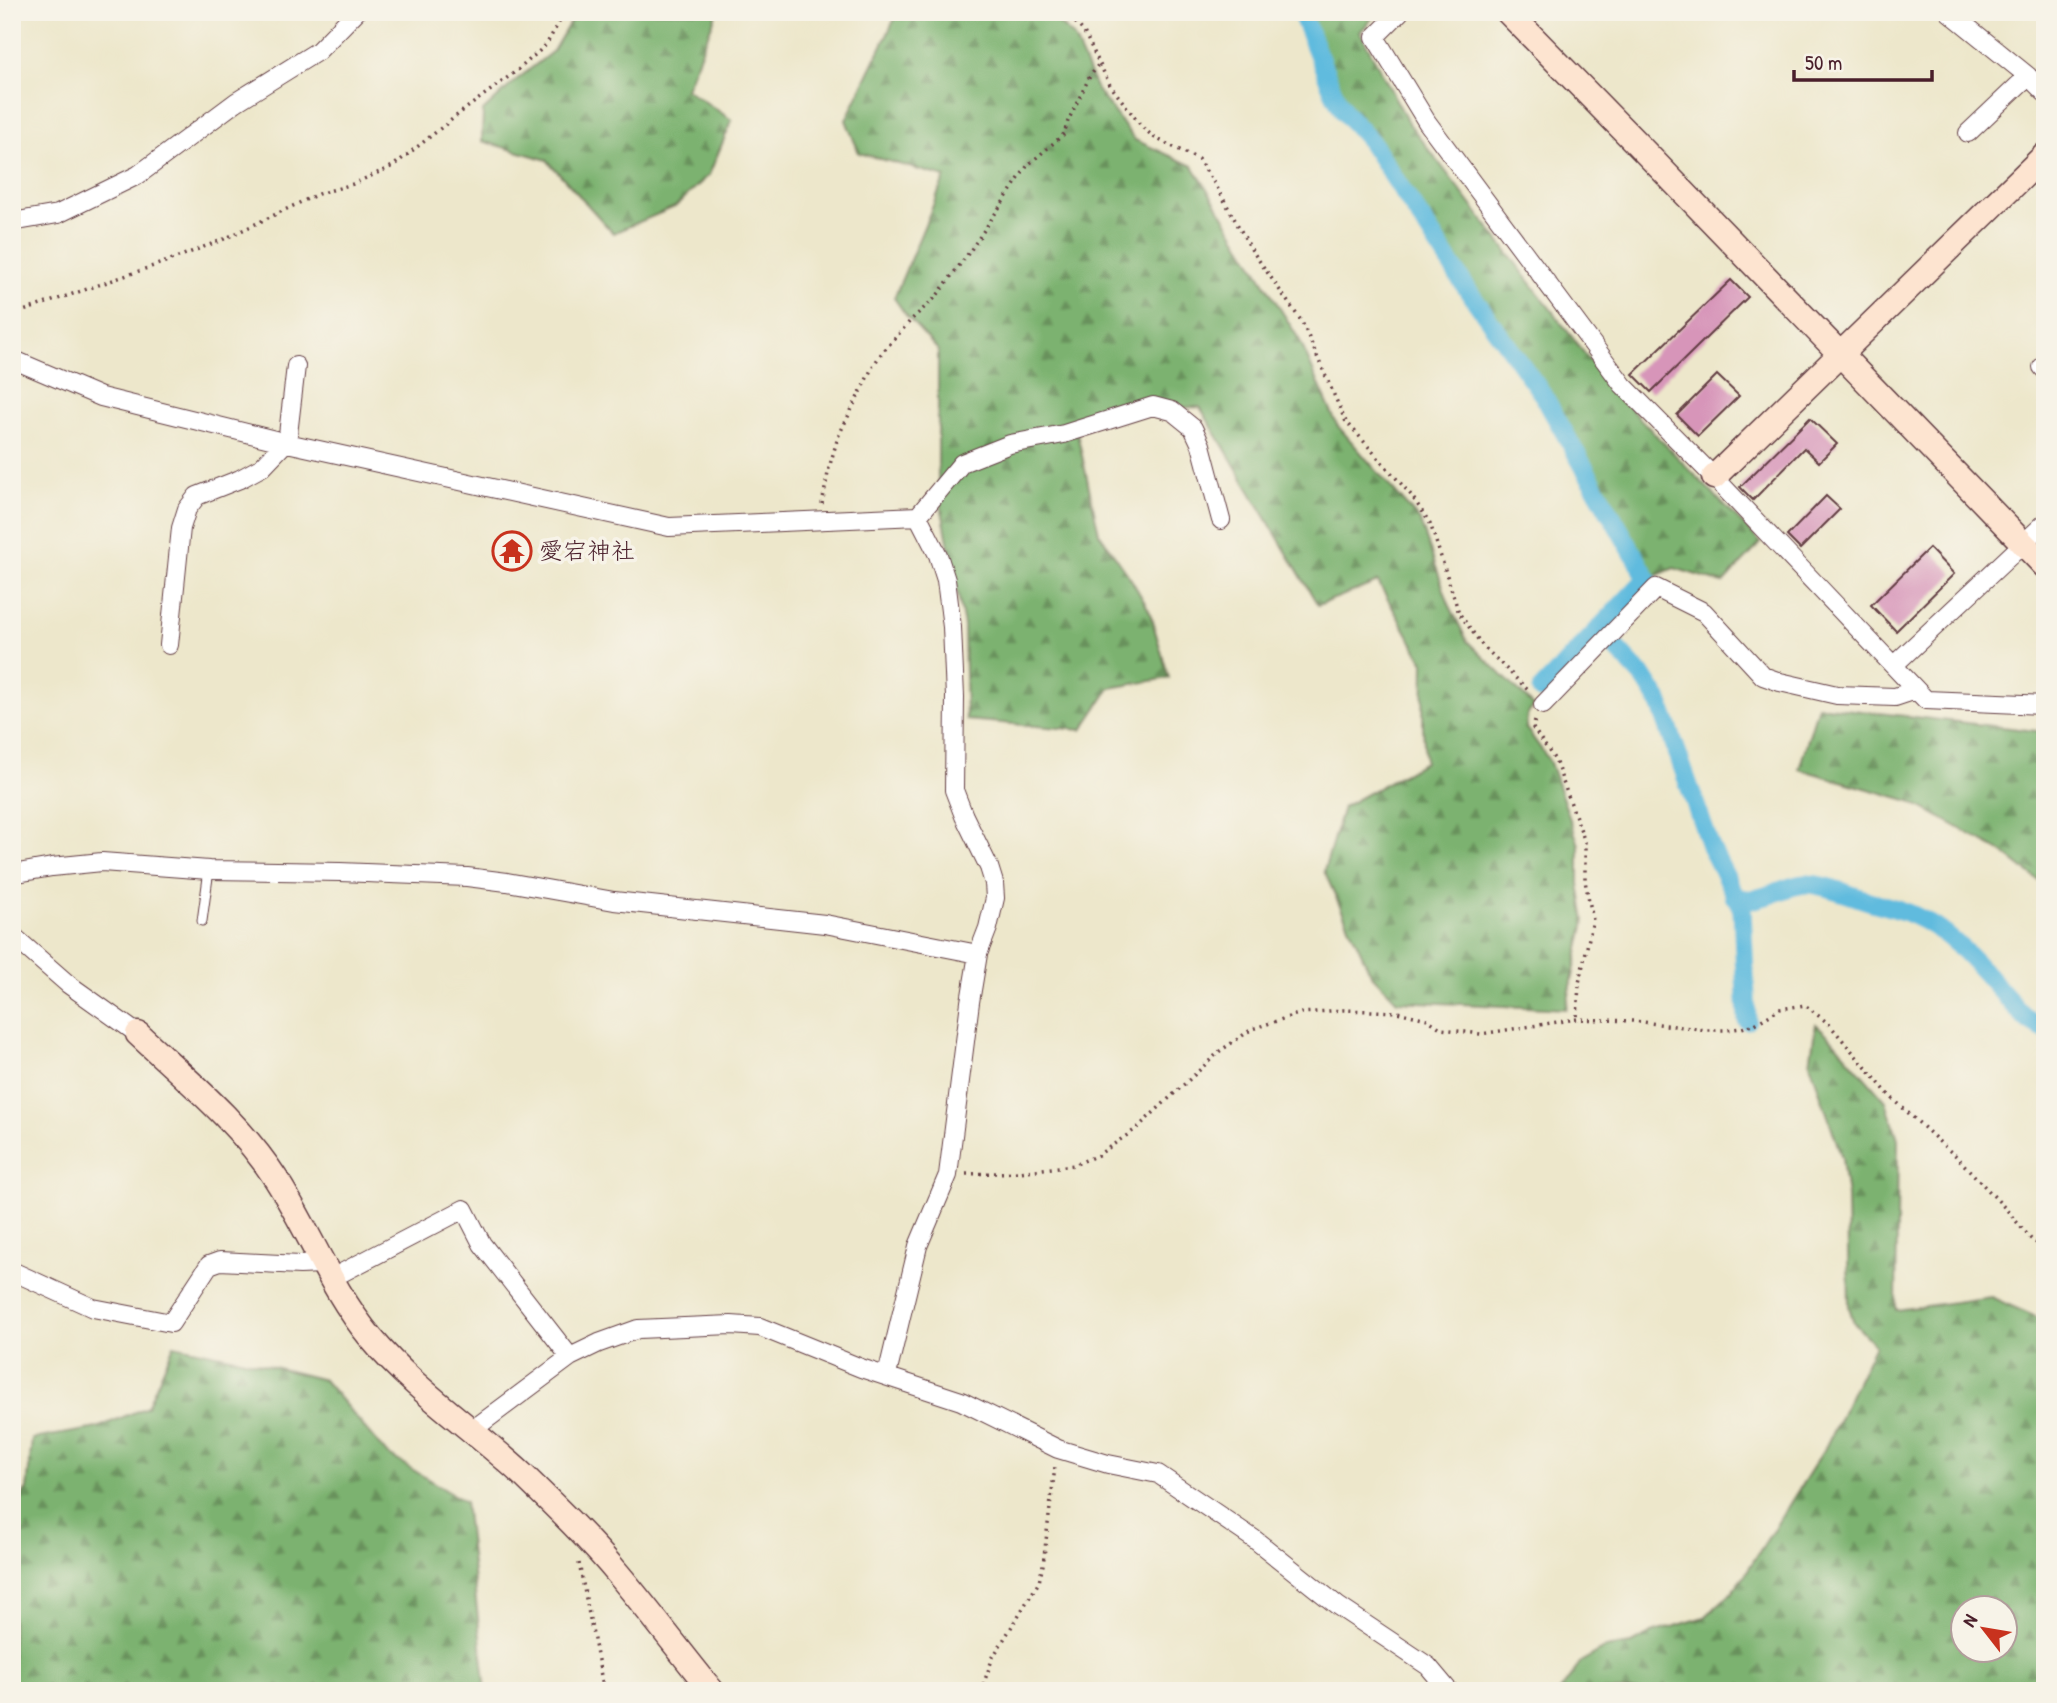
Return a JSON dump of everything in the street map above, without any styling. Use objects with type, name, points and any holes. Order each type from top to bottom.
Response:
[{"type":"street","points":[[12,222],[58,214],[138,175],[236,102],[318,51],[356,12]]},
{"type":"street","points":[[1400,12],[1375,37],[1427,122],[1623,386],[1926,699],[2045,705]]},
{"type":"street","points":[[1508,12],[2045,566]]},
{"type":"street","points":[[1949,12],[2045,93]]},
{"type":"street","points":[[1968,133],[2028,76]]},
{"type":"street","points":[[1714,477],[2045,155]]},
{"type":"street","points":[[12,359],[101,397],[286,443],[668,527],[918,516],[962,463],[1010,444],[1065,434],[1153,406],[1172,411],[1193,428],[1201,445],[1222,520]]},
{"type":"street","points":[[2045,364],[2042,367],[2045,370]]},
{"type":"street","points":[[169,645],[181,528],[187,509],[197,496],[262,467],[286,443],[296,366]]},
{"type":"street","points":[[887,1375],[918,1246],[948,1175],[978,954],[993,913],[995,898],[989,867],[954,790],[955,697],[952,628],[946,580],[938,555],[918,516]]},
{"type":"street","points":[[1894,665],[2045,523]]},
{"type":"street","points":[[1542,705],[1656,589],[1704,612],[1763,676],[1837,695],[1895,698],[1916,690]]},
{"type":"street","points":[[12,874],[102,862],[209,870],[467,877],[614,901],[825,924],[978,954]]},
{"type":"street","points":[[12,935],[68,984],[138,1034],[246,1139],[276,1179],[326,1272],[347,1307],[371,1338],[397,1367],[520,1473],[571,1523],[619,1575],[712,1691]]},
{"type":"street","points":[[12,1271],[93,1308],[171,1323],[209,1265],[220,1261],[300,1265],[326,1272],[464,1209],[482,1244],[570,1357]]},
{"type":"street","points":[[471,1431],[570,1357],[599,1343],[638,1329],[741,1325],[760,1327],[861,1368],[961,1401],[1058,1449],[1108,1464],[1158,1474],[1254,1539],[1338,1606],[1428,1667],[1449,1691]]},
{"type":"lane","points":[[202,921],[209,870]]},
{"type":"path","points":[[12,315],[222,240],[318,194],[353,184],[393,166],[546,45],[565,12]]},
{"type":"path","points":[[1066,12],[1084,32],[1110,85],[1143,128],[1155,138],[1198,159],[1251,248],[1302,322],[1345,420],[1411,495],[1430,523],[1459,613],[1482,645],[1542,705],[1535,716],[1533,728],[1555,760],[1585,842],[1585,881],[1592,920],[1579,983],[1577,1019]]},
{"type":"path","points":[[818,520],[838,437],[873,366],[912,319],[936,297],[1028,165],[1065,134],[1068,121],[1098,65]]},
{"type":"path","points":[[948,1175],[1020,1172],[1074,1165],[1098,1155],[1136,1129],[1220,1051],[1252,1029],[1301,1013],[1344,1010],[1397,1012],[1427,1019],[1442,1028],[1481,1034],[1577,1019],[1634,1021],[1726,1030],[1755,1024],[1780,1009],[1805,1005],[1829,1024],[1889,1095],[1955,1155],[2031,1239],[2045,1249]]},
{"type":"path","points":[[981,1691],[993,1657],[1039,1582],[1058,1449]]},
{"type":"path","points":[[579,1564],[604,1691]]},
{"type":"green space","points":[[576,12],[717,12],[686,89],[732,120],[709,175],[675,207],[613,233],[547,160],[482,141],[483,111],[553,51]]},
{"type":"green space","points":[[898,12],[1046,12],[1073,36],[1097,90],[1135,140],[1193,166],[1300,341],[1337,425],[1420,521],[1449,604],[1467,641],[1534,706],[1527,715],[1526,728],[1549,760],[1579,845],[1579,884],[1585,921],[1566,1009],[1397,1001],[1371,974],[1324,871],[1343,807],[1425,762],[1424,663],[1378,582],[1318,605],[1200,407],[1169,408],[1076,428],[1099,533],[1149,610],[1169,678],[1110,688],[1082,730],[966,720],[964,626],[938,489],[938,350],[894,298],[945,177],[859,153],[846,120]]},
{"type":"green space","points":[[1307,12],[1378,12],[1360,32],[1408,122],[1614,392],[1761,543],[1723,583],[1674,568],[1653,577],[1547,393],[1470,286],[1375,138],[1338,90]]},
{"type":"green space","points":[[1818,706],[2045,732],[2045,886],[2002,852],[1910,801],[1799,769]]},
{"type":"green space","points":[[1816,1024],[1886,1101],[1898,1139],[1896,1310],[1991,1297],[2045,1321],[2045,1691],[1560,1691],[1582,1661],[1605,1648],[1631,1644],[1652,1633],[1705,1617],[1731,1593],[1744,1576],[1825,1448],[1875,1345],[1854,1323],[1849,1307],[1847,1197],[1842,1158],[1810,1063]]},
{"type":"green space","points":[[174,1345],[324,1380],[386,1453],[465,1502],[486,1691],[12,1691],[12,1510],[27,1489],[32,1439],[97,1428],[147,1407]]},
{"type":"building","points":[[1731,280],[1748,297],[1651,392],[1633,374]]},
{"type":"building","points":[[1717,375],[1739,396],[1698,436],[1677,415]]},
{"type":"building","points":[[1810,418],[1837,444],[1819,462],[1804,448],[1753,500],[1740,487]]},
{"type":"building","points":[[1826,496],[1840,509],[1800,549],[1787,536]]},
{"type":"building","points":[[1929,548],[1954,574],[1896,631],[1871,605]]},
{"type":"waterway","points":[[1301,12],[1344,112],[1370,141],[1469,292],[1543,395],[1647,578],[1541,690]]},
{"type":"waterway","points":[[1616,648],[1644,678],[1659,701],[1711,848],[1742,909],[1747,1020]]},
{"type":"waterway","points":[[1734,896],[1743,899],[1761,898],[1796,886],[1812,884],[1908,913],[1950,938],[2021,1013],[2032,1023],[2045,1029]]},
{"type":"place","name":"愛宕神社","points":[[512,551]]}]
